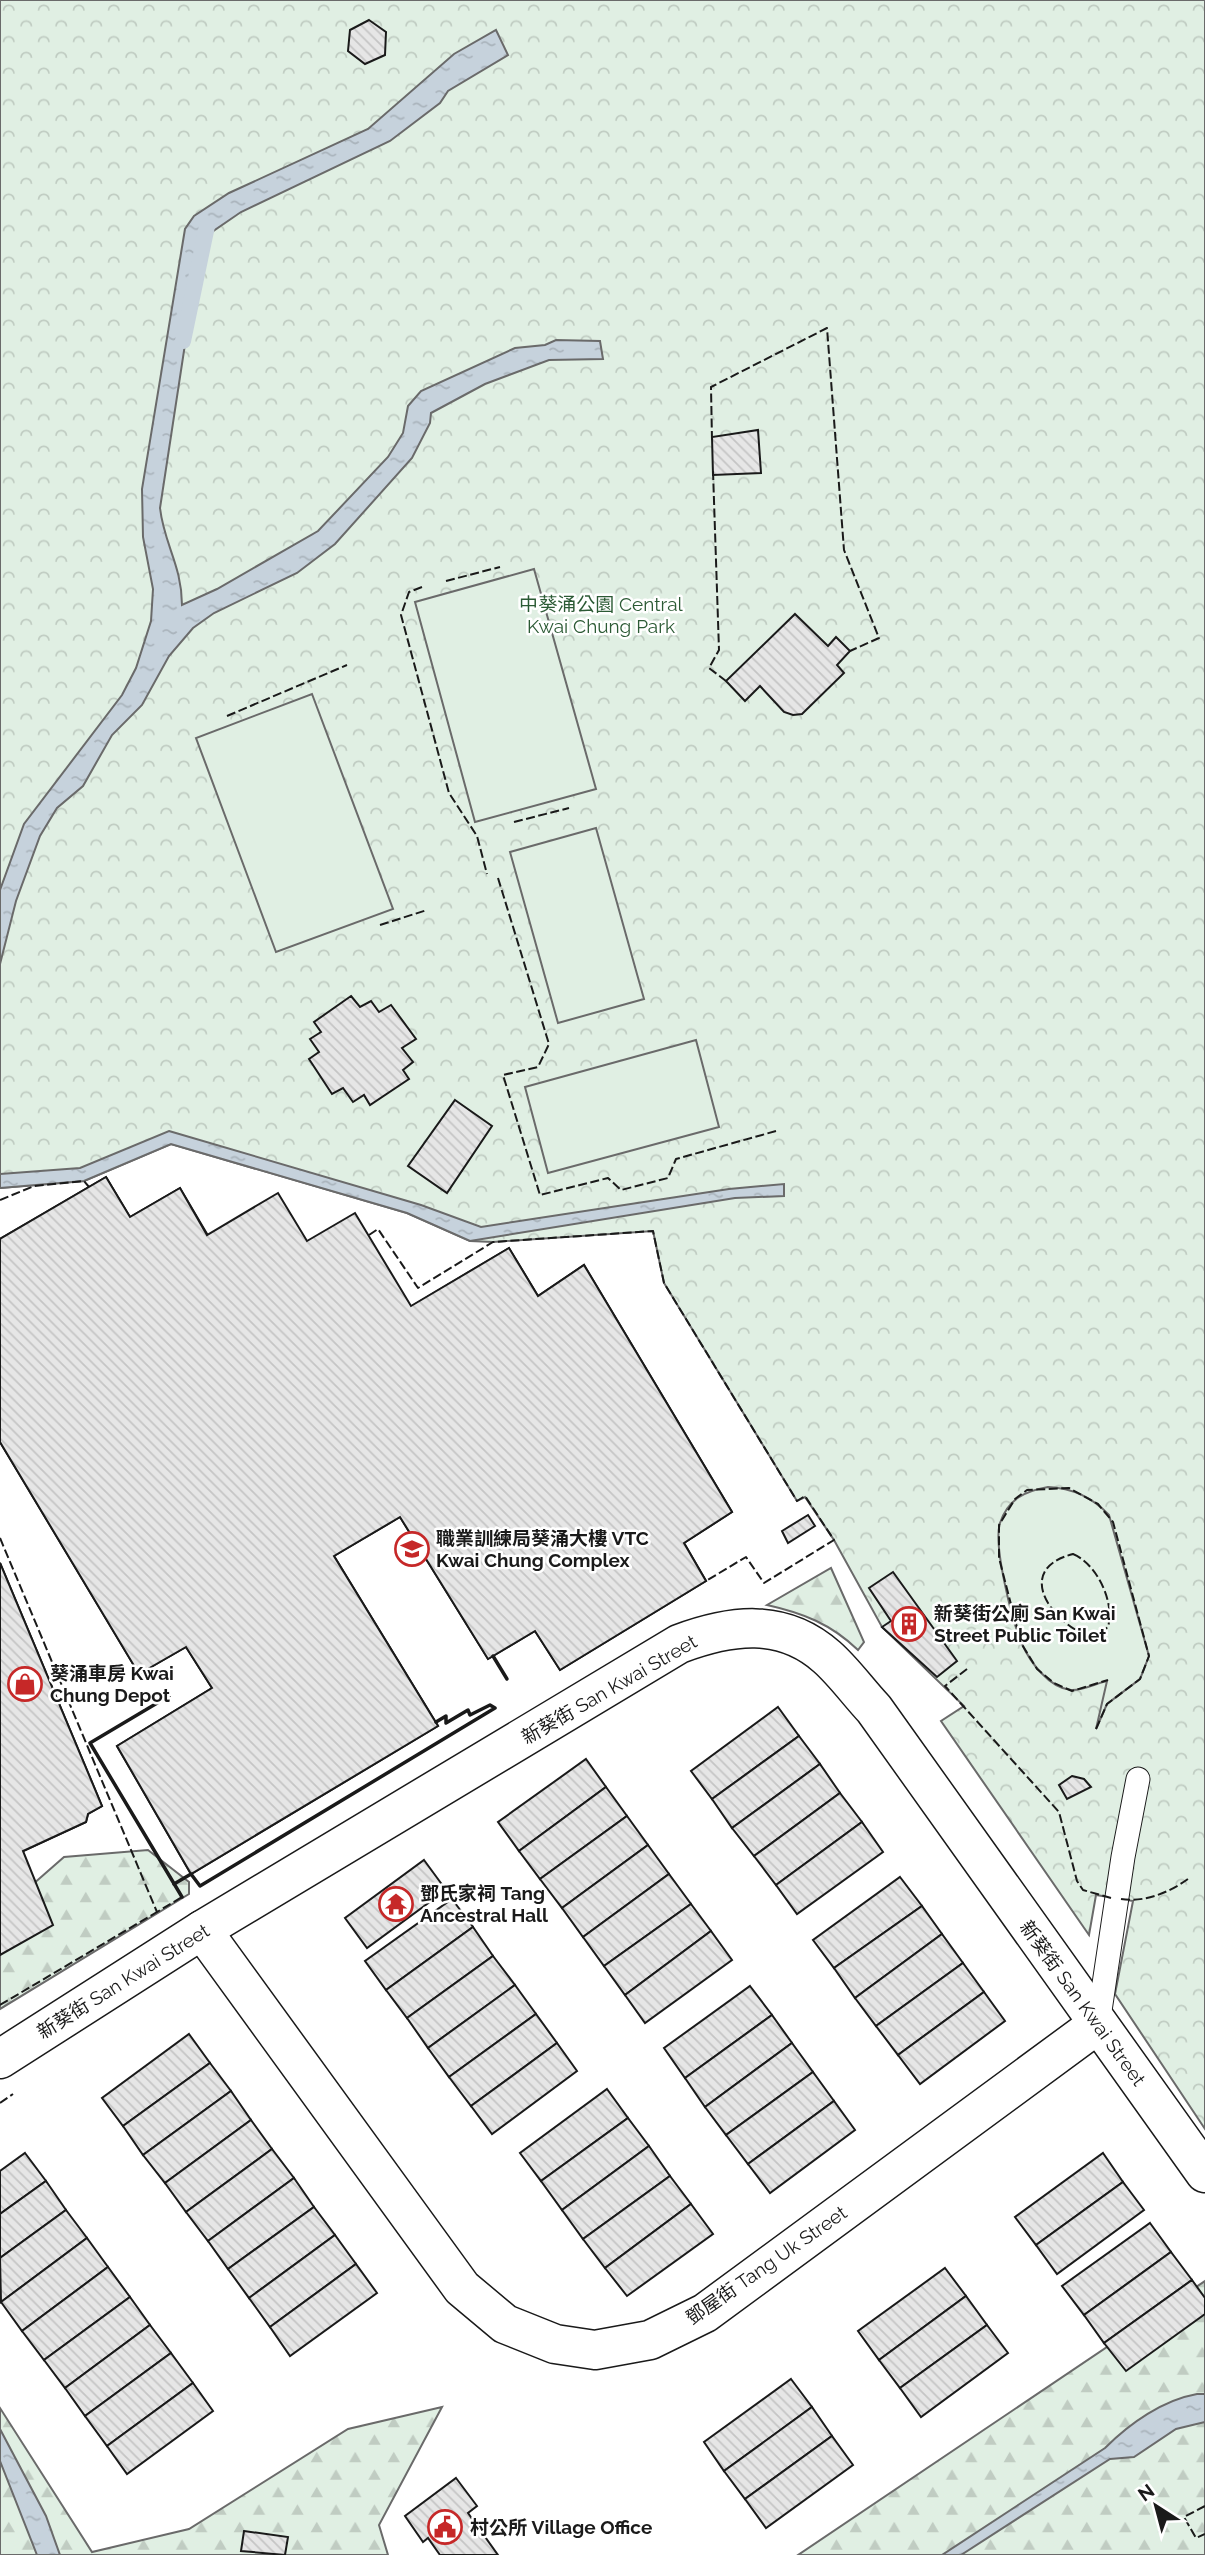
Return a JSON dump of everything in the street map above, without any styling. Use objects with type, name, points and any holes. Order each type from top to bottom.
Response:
[{"type":"street","name":"新葵街 San Kwai Street","points":[[0,2059],[202,1930],[679,1644],[716,1630],[757,1627],[792,1635],[826,1656],[874,1709],[1205,2173]]},
{"type":"street","name":"鄧屋街 Tang Uk Street","points":[[202,1930],[463,2288],[505,2324],[555,2344],[595,2350],[650,2340],[705,2313],[1098,2024]]},
{"type":"lane","points":[[1098,2024],[1120,1871],[1138,1779]]},
{"type":"green space","name":"中葵涌公園 Central Kwai Chung Park","points":[[0,0],[1205,0],[1205,2129],[1115,1994],[1133,1901],[1096,1895],[1089,1935],[941,1721],[964,1706],[882,1627],[834,1540],[805,1497],[797,1501],[664,1283],[653,1231],[493,1242],[470,1241],[407,1213],[171,1144],[84,1181],[0,1188]]},
{"type":"green space","points":[[534,569],[596,789],[475,822],[415,602]]},
{"type":"green space","points":[[312,694],[393,909],[276,952],[196,738]]},
{"type":"green space","points":[[596,828],[644,999],[558,1023],[510,852]]},
{"type":"green space","points":[[696,1040],[719,1127],[548,1173],[525,1087]]},
{"type":"green space","points":[[1048,1487],[1066,1489],[1081,1495],[1096,1503],[1109,1515],[1149,1656],[1140,1679],[1107,1704],[1096,1729],[1107,1681],[1071,1690],[1055,1685],[1041,1673],[1022,1644],[1005,1583],[999,1548],[1003,1515],[1018,1498]]},
{"type":"green space","points":[[831,1568],[864,1642],[858,1650],[816,1621],[767,1605]]},
{"type":"green space","points":[[148,1850],[189,1882],[189,1894],[0,2009],[0,1913],[64,1857]]},
{"type":"green space","points":[[1205,2281],[1205,2555],[798,2555]]},
{"type":"green space","points":[[442,2407],[379,2525],[388,2555],[0,2555],[0,2408],[92,2552],[189,2529],[348,2429]]},
{"type":"water","points":[[496,30],[508,55],[448,91],[440,103],[390,141],[241,212],[212,232],[198,259],[160,508],[179,578],[182,605],[217,589],[318,531],[388,457],[403,433],[408,406],[421,391],[515,348],[545,345],[556,340],[600,341],[603,359],[549,360],[485,384],[431,413],[430,423],[412,458],[335,544],[297,573],[214,613],[193,628],[169,656],[142,705],[112,735],[83,786],[57,808],[40,836],[16,901],[0,964],[0,890],[24,824],[122,695],[136,668],[151,621],[153,589],[143,537],[142,489],[185,229],[194,216],[229,193],[368,129],[454,54]]},
{"type":"water","points":[[169,1131],[421,1205],[481,1227],[729,1189],[784,1184],[784,1196],[735,1198],[470,1241],[407,1213],[171,1144],[84,1181],[0,1188],[0,1174],[80,1168]]},
{"type":"water","points":[[1205,2394],[1205,2422],[1176,2429],[1134,2457],[1110,2459],[961,2555],[942,2555],[1105,2448],[1148,2414],[1172,2401]]},
{"type":"water","points":[[0,2429],[46,2516],[60,2555],[37,2555],[0,2461]]},
{"type":"building","points":[[369,20],[386,32],[385,55],[365,64],[348,51],[350,30]]},
{"type":"building","points":[[758,430],[761,473],[713,475],[712,437]]},
{"type":"building","points":[[795,614],[828,646],[836,637],[850,651],[837,665],[844,673],[802,714],[793,715],[784,712],[760,686],[745,701],[726,681]]},
{"type":"building","points":[[351,996],[360,1007],[371,1001],[379,1012],[391,1005],[416,1039],[402,1048],[413,1062],[403,1070],[409,1079],[370,1105],[364,1095],[353,1102],[343,1088],[332,1094],[309,1059],[319,1052],[310,1039],[321,1032],[314,1022]]},
{"type":"building","points":[[455,1100],[492,1126],[447,1193],[408,1166]]},
{"type":"building","name":"職業訓練局葵涌大樓 VTC Kwai Chung Complex","points":[[106,1177],[130,1217],[180,1188],[321,1427],[386,1387],[357,1339],[509,1248],[538,1296],[584,1265],[732,1512],[684,1543],[706,1581],[560,1670],[535,1631],[488,1659],[400,1517],[334,1556],[438,1726],[191,1874],[117,1746],[212,1688],[186,1647],[139,1674],[0,1442],[0,1239]]},
{"type":"building","name":"職業訓練局葵涌大樓 VTC Kwai Chung Complex","points":[[106,1177],[130,1217],[180,1188],[207,1235],[278,1193],[307,1241],[355,1213],[411,1306],[509,1248],[538,1296],[584,1265],[732,1512],[684,1543],[706,1581],[560,1670],[535,1631],[488,1659],[400,1517],[334,1556],[438,1726],[191,1874],[117,1746],[212,1688],[186,1647],[139,1674],[0,1442],[0,1239]]},
{"type":"building","points":[[808,1515],[815,1526],[788,1543],[782,1531]]},
{"type":"building","name":"葵涌車房 Kwai Chung Depot","points":[[0,1563],[102,1806],[88,1814],[86,1822],[0,1862]]},
{"type":"building","name":"葵涌車房 Kwai Chung Depot","points":[[0,1563],[102,1806],[88,1814],[86,1822],[23,1851],[53,1925],[0,1955]]},
{"type":"building","name":"新葵街公廁 San Kwai Street Public Toilet","points":[[893,1572],[957,1661],[937,1677],[882,1627],[891,1621],[869,1588]]},
{"type":"building","points":[[778,1707],[799,1736],[712,1799],[691,1771]]},
{"type":"building","points":[[799,1736],[820,1764],[732,1828],[712,1799]]},
{"type":"building","points":[[586,1759],[606,1787],[519,1851],[498,1822]]},
{"type":"building","points":[[820,1764],[840,1793],[754,1856],[732,1828]]},
{"type":"building","points":[[1072,1776],[1084,1779],[1091,1787],[1067,1799],[1059,1785]]},
{"type":"building","points":[[606,1787],[627,1816],[540,1879],[519,1851]]},
{"type":"building","points":[[840,1793],[862,1822],[776,1885],[754,1856]]},
{"type":"building","points":[[627,1816],[648,1845],[562,1908],[540,1879]]},
{"type":"building","points":[[862,1822],[883,1852],[797,1914],[776,1885]]},
{"type":"building","points":[[648,1845],[669,1874],[583,1937],[562,1908]]},
{"type":"building","name":"鄧氏家祠 Tang Ancestral Hall","points":[[424,1860],[446,1890],[367,1948],[345,1918]]},
{"type":"building","points":[[669,1874],[691,1904],[604,1966],[583,1937]]},
{"type":"building","points":[[900,1877],[922,1906],[834,1968],[813,1940]]},
{"type":"building","points":[[452,1899],[473,1927],[386,1990],[365,1961]]},
{"type":"building","points":[[691,1904],[711,1931],[625,1995],[604,1966]]},
{"type":"building","points":[[922,1906],[942,1934],[855,1998],[834,1968]]},
{"type":"building","points":[[473,1927],[493,1956],[407,2018],[386,1990]]},
{"type":"building","points":[[711,1931],[732,1960],[645,2023],[625,1995]]},
{"type":"building","points":[[942,1934],[963,1963],[876,2026],[855,1998]]},
{"type":"building","points":[[493,1956],[515,1985],[428,2048],[407,2018]]},
{"type":"building","points":[[963,1963],[984,1992],[898,2055],[876,2026]]},
{"type":"building","points":[[515,1985],[536,2014],[449,2077],[428,2048]]},
{"type":"building","points":[[750,1986],[772,2015],[685,2078],[664,2048]]},
{"type":"building","points":[[984,1992],[1005,2021],[920,2084],[898,2055]]},
{"type":"building","points":[[536,2014],[557,2043],[471,2106],[449,2077]]},
{"type":"building","points":[[772,2015],[792,2043],[705,2107],[685,2078]]},
{"type":"building","points":[[189,2034],[210,2063],[123,2126],[102,2098]]},
{"type":"building","points":[[557,2043],[577,2071],[492,2134],[471,2106]]},
{"type":"building","points":[[792,2043],[813,2072],[726,2135],[705,2107]]},
{"type":"building","points":[[210,2063],[231,2091],[143,2155],[123,2126]]},
{"type":"building","points":[[813,2072],[834,2101],[748,2164],[726,2135]]},
{"type":"building","points":[[607,2089],[628,2118],[541,2181],[520,2153]]},
{"type":"building","points":[[231,2091],[251,2120],[165,2183],[143,2155]]},
{"type":"building","points":[[834,2101],[855,2130],[770,2193],[748,2164]]},
{"type":"building","points":[[628,2118],[649,2146],[562,2210],[541,2181]]},
{"type":"building","points":[[251,2120],[272,2149],[186,2212],[165,2183]]},
{"type":"building","points":[[649,2146],[670,2176],[583,2239],[562,2210]]},
{"type":"building","points":[[272,2149],[294,2178],[208,2241],[186,2212]]},
{"type":"building","points":[[25,2153],[46,2181],[0,2214],[0,2171]]},
{"type":"building","points":[[1103,2153],[1123,2182],[1036,2245],[1015,2217]]},
{"type":"building","points":[[670,2176],[691,2204],[605,2268],[583,2239]]},
{"type":"building","points":[[294,2178],[314,2207],[228,2269],[208,2241]]},
{"type":"building","points":[[46,2181],[66,2210],[0,2258],[0,2214]]},
{"type":"building","points":[[1123,2182],[1144,2210],[1057,2274],[1036,2245]]},
{"type":"building","points":[[691,2204],[713,2234],[627,2296],[605,2268]]},
{"type":"building","points":[[314,2207],[335,2235],[249,2298],[228,2269]]},
{"type":"building","points":[[66,2210],[87,2238],[1,2302],[0,2258]]},
{"type":"building","points":[[1150,2223],[1171,2252],[1084,2315],[1062,2286]]},
{"type":"building","points":[[335,2235],[356,2264],[270,2327],[249,2298]]},
{"type":"building","points":[[87,2238],[108,2267],[22,2331],[1,2302]]},
{"type":"building","points":[[1171,2252],[1192,2280],[1104,2343],[1084,2315]]},
{"type":"building","points":[[356,2264],[377,2293],[290,2356],[270,2327]]},
{"type":"building","points":[[108,2267],[130,2297],[44,2360],[22,2331]]},
{"type":"building","points":[[945,2268],[966,2296],[879,2360],[858,2331]]},
{"type":"building","points":[[1192,2280],[1205,2298],[1205,2314],[1126,2371],[1104,2343]]},
{"type":"building","points":[[966,2296],[987,2325],[900,2388],[879,2360]]},
{"type":"building","points":[[130,2297],[150,2325],[65,2388],[44,2360]]},
{"type":"building","points":[[150,2325],[171,2353],[85,2416],[65,2388]]},
{"type":"building","points":[[987,2325],[1008,2353],[921,2417],[900,2388]]},
{"type":"building","points":[[171,2353],[193,2383],[107,2446],[85,2416]]},
{"type":"building","points":[[791,2379],[812,2407],[724,2471],[704,2442]]},
{"type":"building","points":[[193,2383],[213,2411],[127,2474],[107,2446]]},
{"type":"building","points":[[812,2407],[832,2436],[745,2499],[724,2471]]},
{"type":"building","points":[[832,2436],[853,2465],[766,2528],[745,2499]]},
{"type":"building","name":"村公所 Village Office","points":[[456,2478],[477,2506],[468,2513],[498,2555],[440,2555],[428,2538],[423,2542],[405,2516]]},
{"type":"building","points":[[244,2531],[288,2537],[285,2555],[241,2551]]},
{"type":"waterway","points":[[183,341],[207,226]]},
{"type":"fence","points":[[712,440],[711,387],[827,328],[844,550],[879,638],[850,651]]},
{"type":"fence","points":[[713,471],[719,650],[709,668],[726,681]]},
{"type":"fence","points":[[446,581],[500,567]]},
{"type":"fence","points":[[422,587],[409,592],[401,615],[449,793],[477,836],[487,874]]},
{"type":"fence","points":[[227,716],[347,665]]},
{"type":"fence","points":[[514,822],[569,808]]},
{"type":"fence","points":[[498,878],[549,1044],[538,1067],[503,1075],[540,1195],[608,1178],[621,1190],[668,1178],[676,1159],[776,1131]]},
{"type":"fence","points":[[380,925],[427,910]]},
{"type":"fence","points":[[0,1200],[34,1186],[84,1181],[89,1187]]},
{"type":"fence","points":[[369,1235],[378,1229],[418,1288],[493,1242],[653,1231],[664,1283],[797,1501],[805,1496],[834,1540],[764,1583],[746,1557],[706,1581]]},
{"type":"fence","points":[[1096,1729],[1107,1704],[1140,1679],[1149,1656],[1113,1522],[1098,1504],[1069,1488],[1027,1490],[1015,1499],[999,1525],[999,1558],[1021,1643],[1037,1669],[1054,1683],[1072,1691],[1108,1680]]},
{"type":"fence","points":[[0,1538],[157,1912],[182,1897]]},
{"type":"fence","points":[[1073,1554],[1090,1566],[1102,1585],[1109,1606],[1108,1627],[1093,1638],[1078,1632],[1065,1622],[1045,1598],[1042,1584],[1044,1572],[1054,1562],[1073,1554]]},
{"type":"fence","points":[[967,1669],[945,1686],[1059,1812],[1077,1881],[1083,1890],[1111,1898]]},
{"type":"fence","points":[[1121,1899],[1156,1895],[1188,1879]]},
{"type":"fence","points":[[0,2005],[157,1912]]},
{"type":"fence","points":[[0,2103],[13,2094]]},
{"type":"fence","points":[[1205,2506],[1184,2517],[1196,2538],[1205,2534]]},
{"type":"wall","points":[[493,1656],[507,1679]]},
{"type":"wall","points":[[169,1696],[90,1743],[182,1897]]},
{"type":"wall","points":[[174,1884],[191,1874],[200,1886],[495,1708],[490,1705],[470,1715],[468,1710],[446,1723],[446,1716],[436,1722]]},
{"type":"place","name":"職業訓練局葵涌大樓 VTC Kwai Chung Complex","points":[[412,1549]]},
{"type":"place","name":"新葵街公廁 San Kwai Street Public Toilet","points":[[909,1624]]},
{"type":"place","name":"葵涌車房 Kwai Chung Depot","points":[[25,1684]]},
{"type":"place","name":"鄧氏家祠 Tang Ancestral Hall","points":[[396,1904]]},
{"type":"place","name":"村公所 Village Office","points":[[445,2527]]}]
